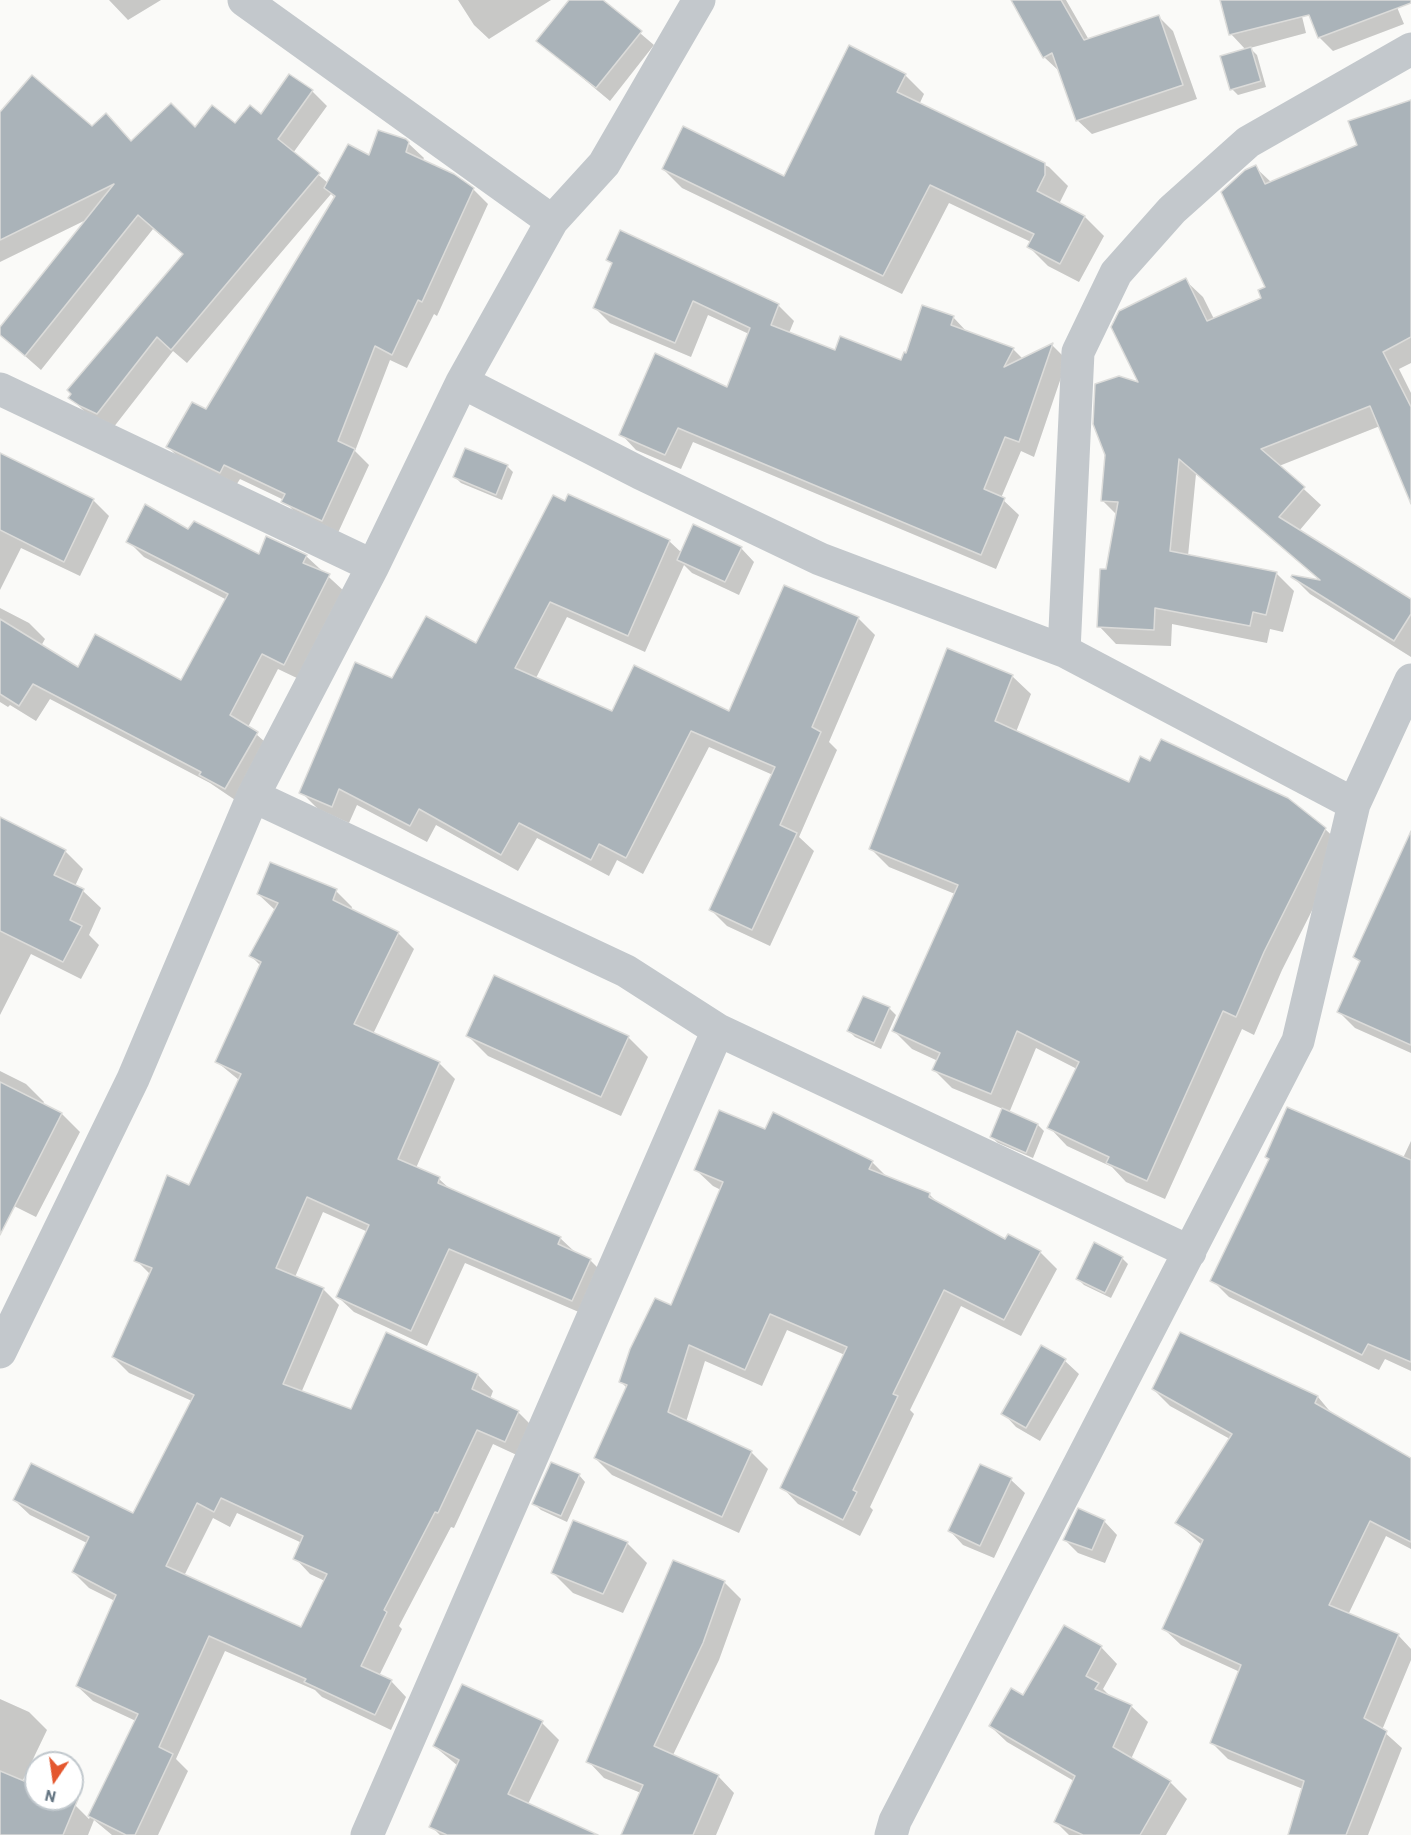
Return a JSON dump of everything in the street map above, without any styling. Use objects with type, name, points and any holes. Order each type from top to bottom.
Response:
[{"type":"street","points":[[243,0],[552,221]]},
{"type":"street","points":[[0,1352],[133,1079],[254,796],[373,566],[462,382],[552,221],[604,164],[699,0]]},
{"type":"street","points":[[1064,651],[1078,352],[1116,273],[1172,210],[1248,142],[1411,49]]},
{"type":"street","points":[[462,382],[640,473],[820,559],[1064,651],[1354,804]]},
{"type":"street","points":[[0,389],[373,566]]},
{"type":"street","points":[[891,1835],[895,1821],[1298,1041],[1354,804],[1411,681]]},
{"type":"street","points":[[254,796],[626,971],[718,1030],[1191,1252]]},
{"type":"street","points":[[367,1835],[718,1030]]},
{"type":"building","points":[[569,0],[603,0],[642,31],[596,88],[536,41]]},
{"type":"building","points":[[1011,0],[1061,0],[1084,40],[1159,15],[1183,85],[1076,121],[1052,53],[1043,58]]},
{"type":"building","points":[[1220,0],[1411,0],[1411,3],[1318,38],[1309,15],[1229,35]]},
{"type":"building","points":[[849,45],[906,74],[897,92],[1045,163],[1045,175],[1037,191],[1085,216],[1060,264],[1027,247],[1034,234],[930,185],[883,276],[662,169],[683,126],[784,176]]},
{"type":"building","points":[[1251,47],[1261,81],[1230,90],[1220,56]]},
{"type":"building","points":[[289,74],[313,90],[278,139],[320,173],[171,350],[157,337],[97,414],[80,406],[68,398],[71,394],[67,390],[183,254],[138,215],[25,356],[0,335],[0,327],[114,184],[0,240],[0,112],[32,75],[92,126],[106,113],[131,141],[171,103],[195,127],[212,105],[235,123],[250,105],[261,114]]},
{"type":"building","points":[[1411,100],[1411,337],[1383,352],[1411,407],[1411,504],[1370,406],[1261,449],[1305,487],[1279,517],[1411,599],[1411,614],[1394,641],[1291,577],[1292,575],[1320,580],[1179,459],[1170,551],[1277,572],[1266,615],[1253,612],[1250,626],[1155,608],[1154,630],[1097,627],[1100,569],[1106,569],[1118,502],[1101,501],[1105,455],[1093,424],[1095,384],[1119,376],[1138,382],[1111,327],[1119,311],[1186,278],[1207,321],[1261,298],[1258,290],[1265,287],[1221,192],[1245,170],[1256,165],[1265,184],[1357,145],[1348,121]]},
{"type":"building","points":[[378,130],[406,139],[409,142],[406,152],[454,174],[474,188],[422,302],[418,300],[392,355],[375,346],[338,441],[355,449],[322,521],[281,502],[285,494],[224,465],[220,473],[166,447],[192,402],[206,409],[335,196],[324,188],[348,144],[369,155]]},
{"type":"building","points":[[620,230],[779,304],[771,325],[835,350],[840,336],[901,360],[904,352],[906,353],[922,305],[954,316],[951,325],[1014,348],[1004,367],[1053,343],[1019,442],[1005,437],[984,489],[1005,498],[981,555],[678,428],[665,455],[619,435],[655,353],[727,387],[750,328],[693,301],[675,343],[593,308],[612,263],[606,260]]},
{"type":"building","points":[[465,448],[508,465],[496,495],[453,477]]},
{"type":"building","points":[[0,453],[94,499],[64,562],[0,530]]},
{"type":"building","points":[[568,494],[670,540],[628,636],[550,602],[515,668],[612,711],[634,665],[729,711],[784,585],[859,617],[812,727],[821,732],[780,825],[797,833],[752,930],[709,910],[775,767],[691,731],[626,858],[599,844],[591,860],[519,823],[501,855],[419,809],[410,826],[339,789],[332,807],[299,793],[355,662],[392,678],[426,616],[476,643],[553,495],[565,501]]},
{"type":"building","points":[[145,504],[188,529],[194,521],[259,554],[266,536],[307,555],[303,563],[330,574],[284,665],[262,654],[230,715],[258,732],[225,789],[199,775],[201,772],[33,684],[19,706],[0,694],[0,619],[78,667],[95,634],[181,680],[228,594],[126,542]]},
{"type":"building","points":[[693,524],[742,547],[725,582],[677,560]]},
{"type":"building","points":[[947,648],[1013,675],[995,721],[1129,782],[1140,756],[1150,761],[1161,739],[1288,798],[1326,828],[1264,952],[1236,1017],[1223,1011],[1147,1181],[1106,1163],[1109,1157],[1047,1128],[1079,1062],[1017,1031],[991,1094],[932,1070],[940,1053],[892,1031],[958,885],[869,849]]},
{"type":"building","points":[[0,817],[66,850],[54,875],[84,889],[70,920],[82,926],[63,962],[0,931]]},
{"type":"building","points":[[1411,831],[1411,1045],[1337,1012],[1360,961],[1353,957]]},
{"type":"building","points":[[270,862],[337,889],[333,900],[399,932],[354,1024],[440,1062],[398,1159],[440,1177],[438,1183],[561,1237],[558,1244],[591,1259],[572,1301],[449,1249],[411,1331],[336,1297],[369,1225],[307,1197],[276,1268],[324,1288],[283,1384],[351,1409],[386,1332],[478,1374],[472,1389],[519,1411],[505,1442],[477,1430],[438,1513],[435,1512],[384,1610],[387,1612],[361,1666],[392,1680],[375,1715],[304,1682],[306,1679],[209,1636],[159,1747],[173,1754],[135,1835],[126,1835],[88,1816],[138,1714],[76,1686],[116,1595],[72,1572],[89,1537],[13,1500],[31,1463],[133,1513],[194,1395],[112,1357],[152,1268],[134,1261],[167,1175],[189,1185],[241,1074],[215,1062],[261,962],[249,956],[278,903],[257,894]],"holes":[[[221,1498],[303,1536],[293,1559],[327,1574],[301,1627],[166,1566],[197,1503],[214,1512]]]},
{"type":"building","points":[[494,975],[629,1036],[601,1097],[466,1036]]},
{"type":"building","points":[[863,996],[890,1007],[874,1043],[847,1031]]},
{"type":"building","points":[[0,1082],[62,1113],[0,1235]]},
{"type":"building","points":[[1287,1107],[1411,1160],[1411,1362],[1368,1344],[1362,1355],[1210,1281],[1269,1159],[1265,1157]]},
{"type":"building","points":[[1002,1108],[1038,1124],[1026,1153],[990,1137]]},
{"type":"building","points":[[719,1110],[765,1129],[773,1112],[873,1161],[869,1169],[930,1193],[929,1197],[1005,1239],[1008,1234],[1041,1251],[1004,1320],[944,1290],[893,1394],[898,1396],[853,1490],[857,1492],[843,1520],[780,1488],[847,1347],[770,1314],[745,1370],[689,1345],[668,1412],[752,1451],[722,1517],[594,1458],[627,1385],[619,1382],[630,1349],[655,1298],[671,1305],[723,1182],[694,1170]]},
{"type":"building","points":[[1094,1242],[1123,1257],[1105,1293],[1076,1279]]},
{"type":"building","points":[[1180,1332],[1318,1396],[1315,1403],[1411,1458],[1411,1542],[1370,1521],[1329,1605],[1399,1634],[1364,1718],[1387,1731],[1346,1835],[1288,1835],[1304,1781],[1210,1743],[1241,1665],[1162,1629],[1203,1540],[1175,1523],[1232,1434],[1152,1389]]},
{"type":"building","points":[[1041,1345],[1066,1359],[1026,1428],[1001,1414]]},
{"type":"building","points":[[551,1462],[580,1474],[561,1516],[532,1504]]},
{"type":"building","points":[[980,1464],[1012,1478],[980,1546],[948,1531]]},
{"type":"building","points":[[1078,1508],[1105,1520],[1092,1550],[1063,1540]]},
{"type":"building","points":[[573,1520],[628,1542],[603,1594],[551,1573]]},
{"type":"building","points":[[673,1560],[725,1581],[703,1643],[654,1746],[719,1775],[693,1835],[621,1835],[643,1785],[586,1762]]},
{"type":"building","points":[[1064,1625],[1102,1646],[1086,1676],[1099,1683],[1095,1689],[1132,1705],[1113,1747],[1171,1781],[1140,1835],[1083,1835],[1054,1822],[1075,1776],[989,1726],[1011,1688],[1023,1695]]},
{"type":"building","points":[[462,1684],[543,1721],[508,1794],[598,1835],[447,1835],[429,1827],[459,1760],[433,1746]]},
{"type":"building","points":[[0,1771],[24,1781],[24,1811],[73,1811],[63,1835],[0,1835]]}]
